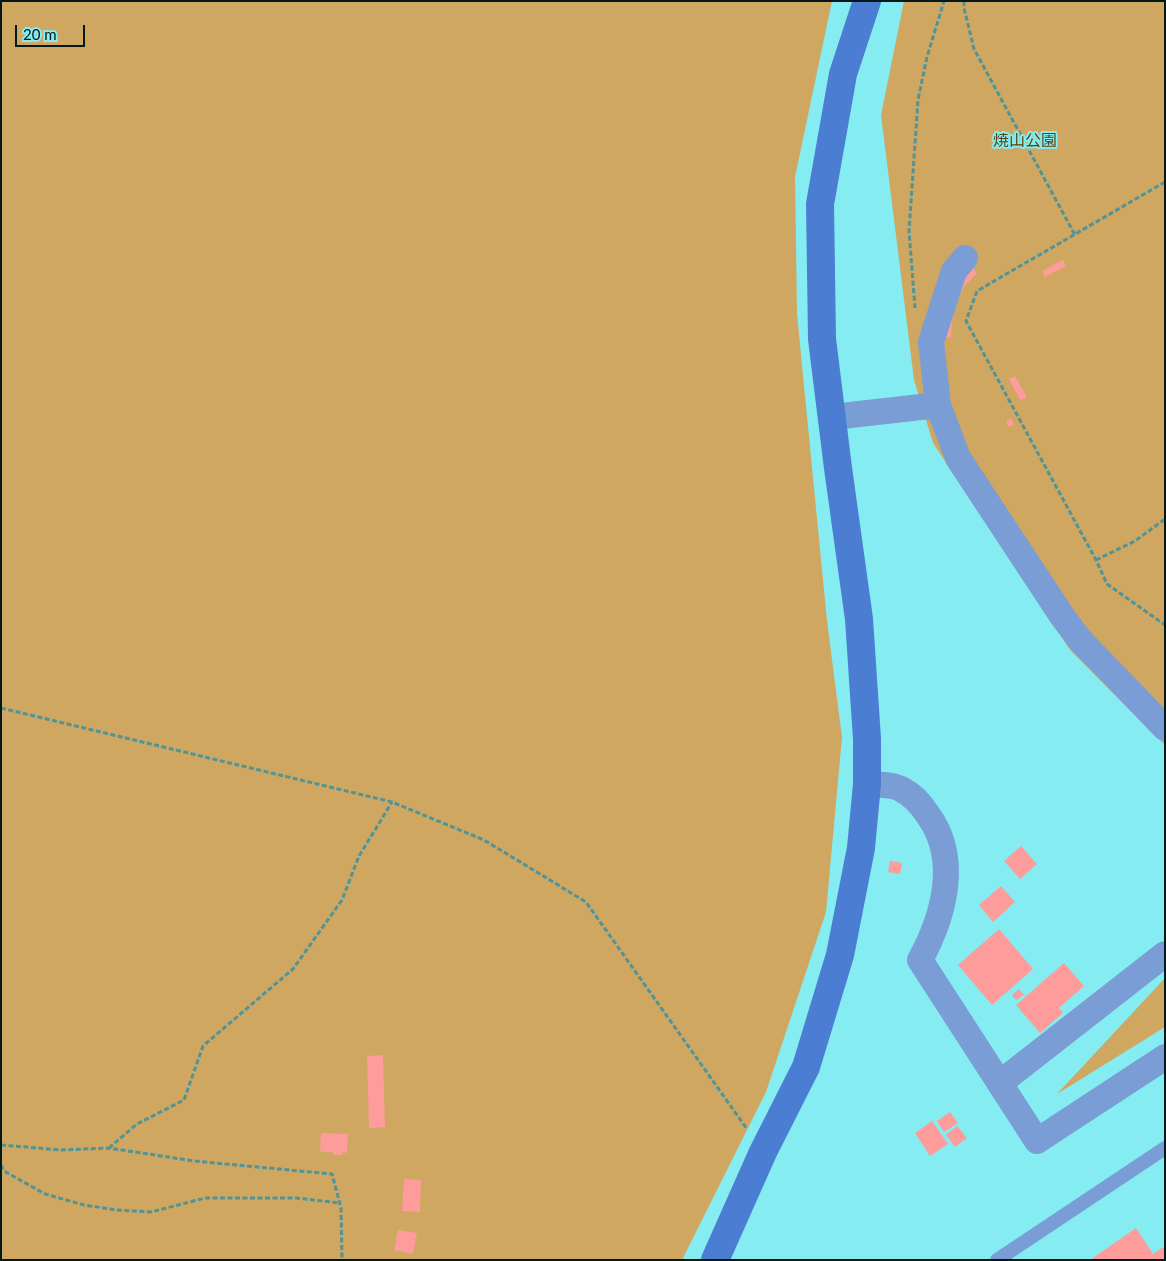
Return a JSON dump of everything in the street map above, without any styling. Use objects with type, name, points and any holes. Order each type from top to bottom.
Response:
[{"type":"street","points":[[715,1260],[764,1152],[806,1068],[840,955],[861,848],[867,784],[867,739],[859,619],[822,339],[820,204],[843,74],[867,1]]},
{"type":"street","points":[[965,258],[954,271],[931,342],[938,405],[958,458],[1062,616],[1080,640],[1165,728]]},
{"type":"street","points":[[833,417],[938,405]]},
{"type":"street","points":[[867,784],[900,788],[918,800],[937,828],[946,862],[944,898],[931,940],[920,960],[1037,1141],[1165,1057]]},
{"type":"street","points":[[1000,1083],[1165,954]]},
{"type":"lane","points":[[997,1260],[1165,1148]]},
{"type":"path","points":[[916,317],[909,231],[918,100],[927,57],[944,1]]},
{"type":"path","points":[[964,1],[974,49],[1075,235]]},
{"type":"path","points":[[1165,182],[977,292],[966,321],[1096,560],[1107,584],[1165,625]]},
{"type":"path","points":[[1096,560],[1135,541],[1165,519]]},
{"type":"path","points":[[1,708],[392,802],[484,840],[586,902],[764,1152]]},
{"type":"path","points":[[109,1148],[137,1124],[184,1100],[203,1046],[293,969],[342,900],[359,856],[392,802]]},
{"type":"path","points":[[1,1145],[61,1150],[109,1148],[194,1161],[332,1174],[341,1208],[342,1260]]},
{"type":"path","points":[[1,1166],[4,1172],[46,1194],[84,1205],[117,1210],[150,1212],[205,1198],[296,1198],[340,1203]]},
{"type":"green space","points":[[1,1],[832,1],[795,177],[797,314],[827,621],[842,737],[826,912],[766,1092],[682,1260],[1,1260]]},
{"type":"green space","name":"焼山公園","points":[[904,1],[1165,1],[1165,745],[1070,650],[933,443],[914,380],[881,115]]},
{"type":"green space","points":[[1165,978],[1165,1027],[1057,1094]]},
{"type":"building","points":[[1063,260],[1066,266],[1045,277],[1042,271]]},
{"type":"building","points":[[973,268],[977,273],[964,287],[956,303],[951,337],[945,338],[953,292]]},
{"type":"building","points":[[1015,376],[1027,397],[1020,400],[1009,379]]},
{"type":"building","points":[[1011,418],[1014,425],[1009,427],[1006,421]]},
{"type":"building","points":[[1021,846],[1037,864],[1020,879],[1004,861]]},
{"type":"building","points":[[890,861],[902,863],[900,874],[888,872]]},
{"type":"building","points":[[1001,886],[1015,902],[993,922],[979,905]]},
{"type":"building","points":[[999,929],[1033,969],[992,1005],[958,965]]},
{"type":"building","points":[[1064,963],[1084,986],[1059,1008],[1063,1013],[1040,1033],[1016,1005]]},
{"type":"building","points":[[1019,989],[1024,995],[1016,1000],[1012,995]]},
{"type":"building","points":[[383,1055],[385,1127],[369,1128],[367,1056]]},
{"type":"building","points":[[950,1112],[958,1123],[944,1132],[937,1121]]},
{"type":"building","points":[[932,1121],[948,1144],[930,1156],[915,1133]]},
{"type":"building","points":[[957,1126],[967,1138],[955,1147],[946,1135]]},
{"type":"building","points":[[321,1133],[348,1134],[347,1153],[342,1152],[342,1155],[333,1155],[333,1152],[320,1152]]},
{"type":"building","points":[[404,1179],[421,1180],[420,1212],[402,1211]]},
{"type":"building","points":[[1136,1228],[1153,1254],[1165,1246],[1165,1260],[1090,1260]]},
{"type":"building","points":[[398,1230],[417,1233],[413,1254],[394,1250]]}]
